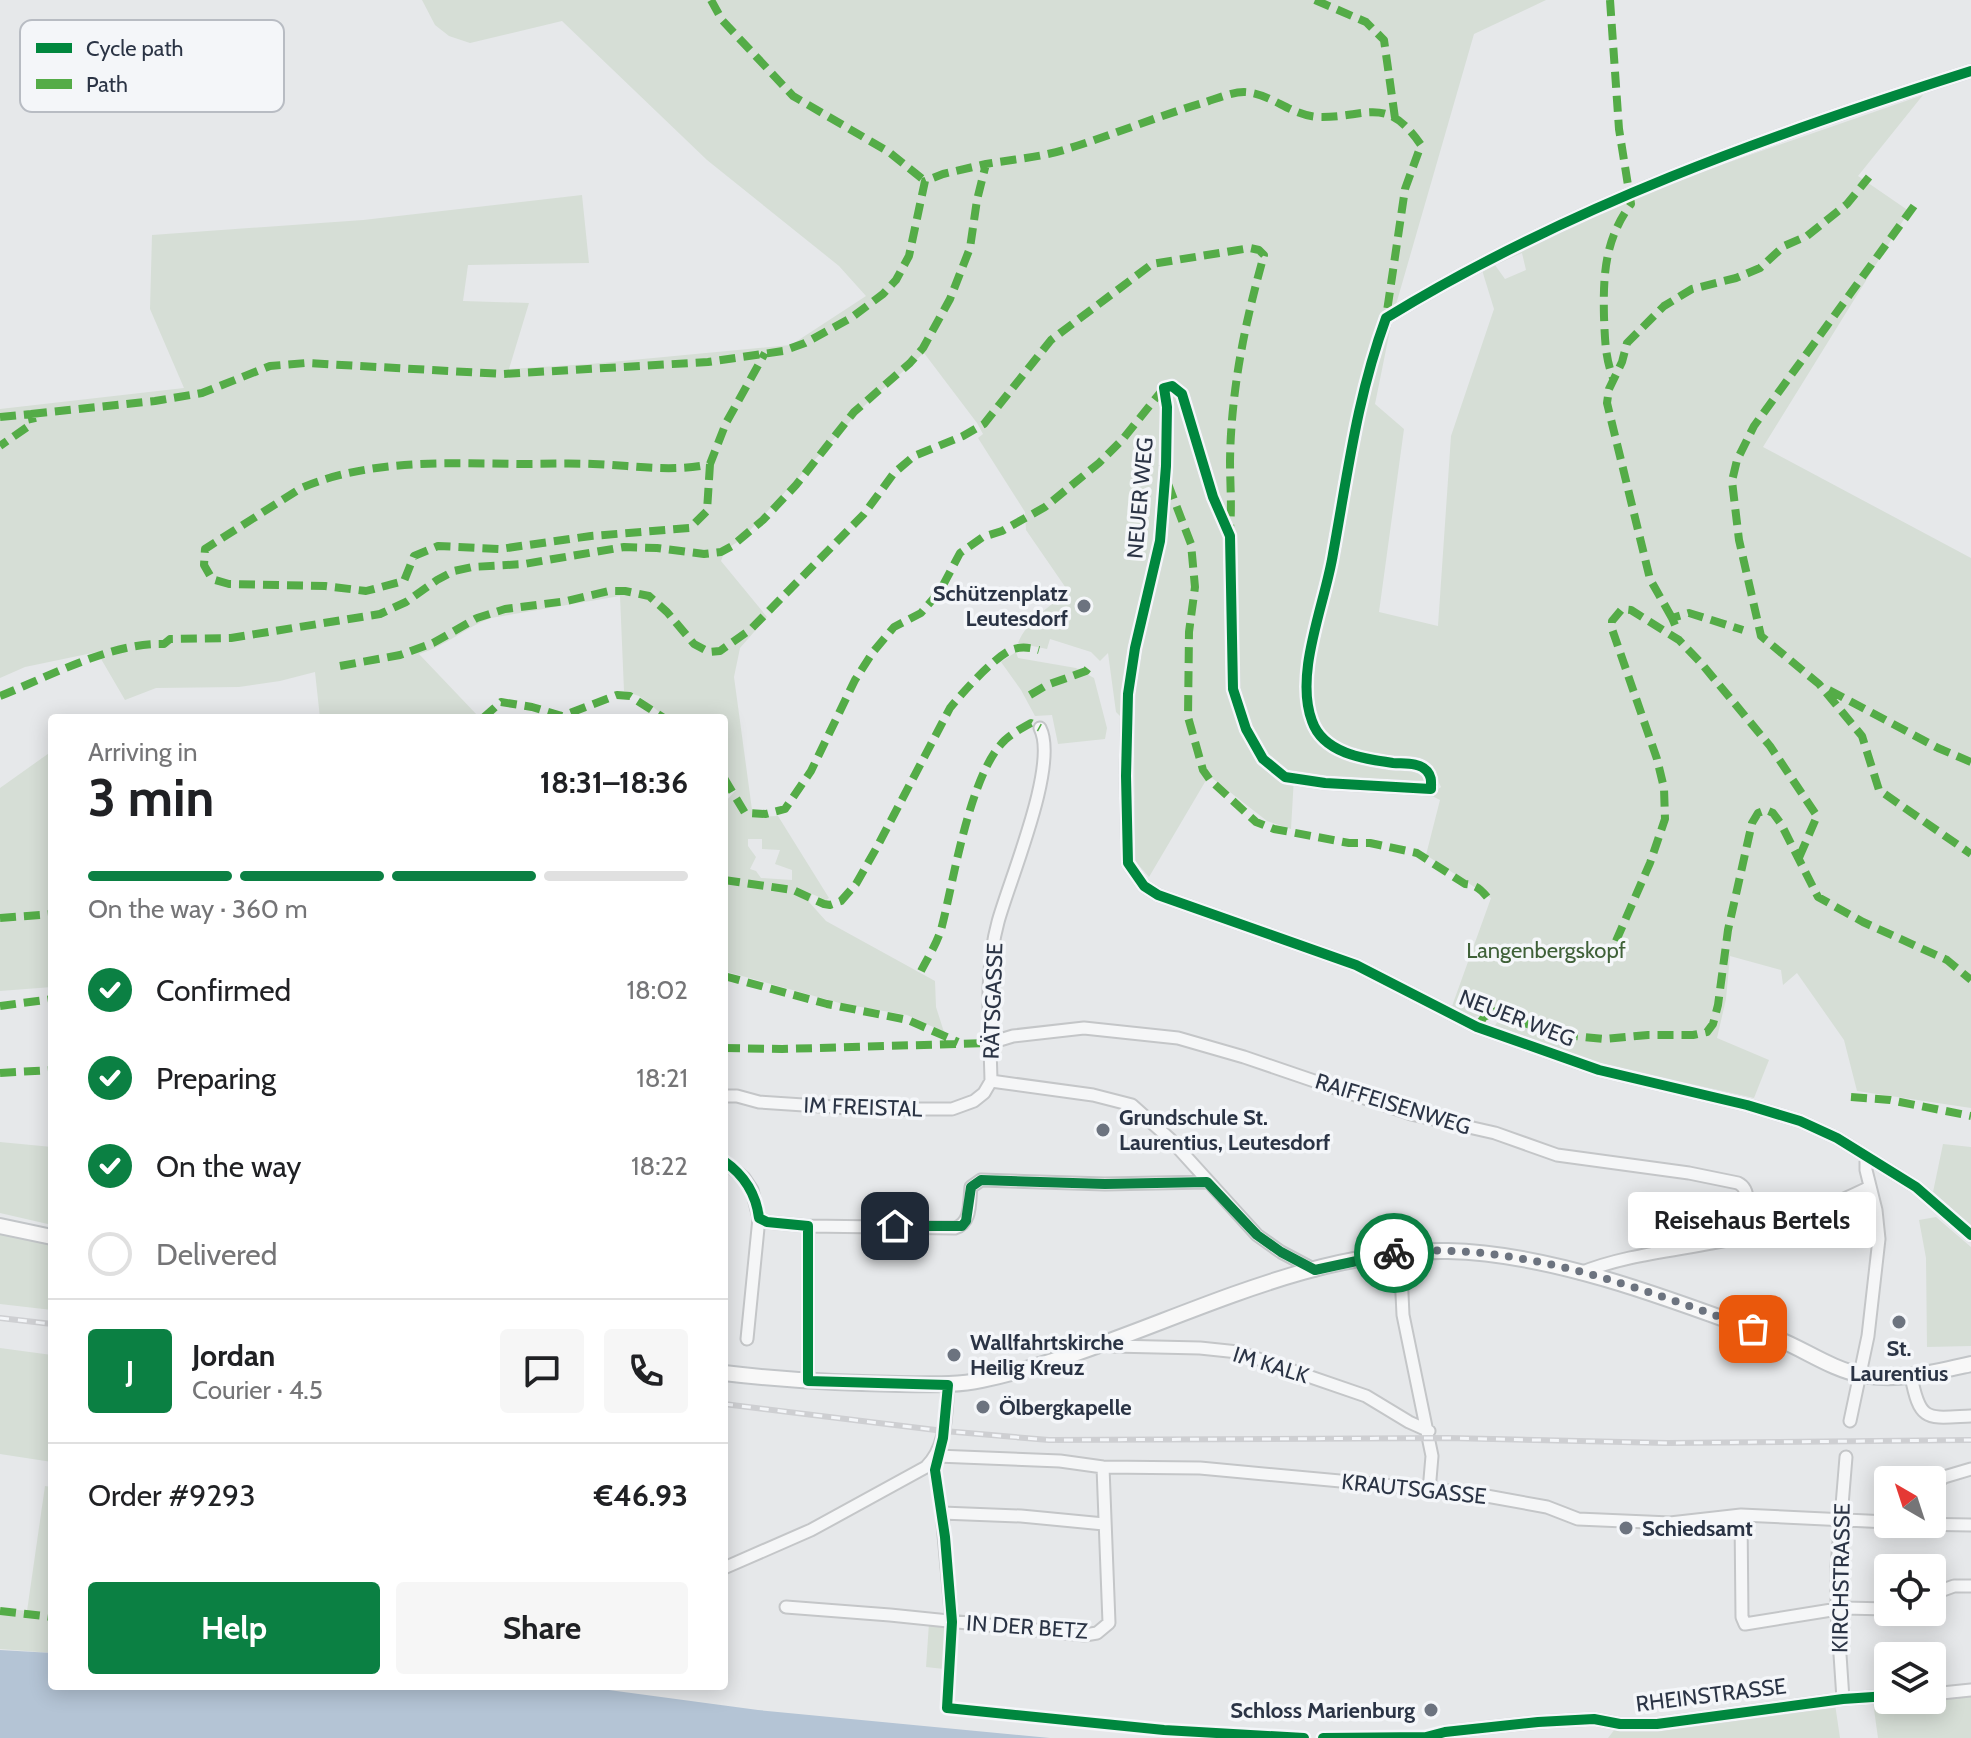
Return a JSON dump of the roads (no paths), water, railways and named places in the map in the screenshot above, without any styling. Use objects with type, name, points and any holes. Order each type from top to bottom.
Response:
[{"type":"main road","points":[[0,1226],[48,1236]]},
{"type":"main road","points":[[728,1373],[808,1381],[948,1385],[1000,1376],[1352,1260],[1400,1252],[1450,1251],[1490,1254],[1580,1273],[1731,1321],[1860,1375],[1911,1376],[1971,1364]]},
{"type":"street","name":"NEUER WEG","points":[[1971,71],[1686,170],[1629,193],[1436,287],[1386,318],[1357,412],[1333,556],[1311,653],[1306,700],[1318,735],[1337,750],[1376,761],[1417,765],[1426,770],[1431,778],[1431,789],[1325,783],[1285,777],[1263,759],[1246,729],[1233,689],[1230,536],[1213,497],[1182,394],[1177,388],[1164,388],[1167,407],[1166,466],[1160,541],[1135,648],[1128,694],[1126,829],[1128,863],[1144,886],[1165,898],[1356,965],[1477,1027],[1599,1070],[1747,1105],[1800,1121],[1837,1138],[1916,1187],[1971,1235]]},
{"type":"street","name":"RÄTSGASSE","points":[[1040,728],[1045,759],[1018,862],[997,923],[990,960],[991,1081],[1093,1095],[1132,1105],[1170,1139],[1257,1235],[1315,1270]]},
{"type":"street","name":"RAIFFEISENWEG","points":[[990,1043],[1013,1036],[1084,1028],[1178,1038],[1244,1057],[1411,1114],[1495,1133],[1557,1155],[1738,1183],[1745,1186],[1748,1193],[1741,1237]]},
{"type":"street","name":"IM FREISTAL","points":[[728,1097],[759,1102],[864,1109],[952,1109],[974,1101],[984,1093],[991,1081]]},
{"type":"street","points":[[1850,1421],[1868,1336],[1879,1239],[1866,1157]]},
{"type":"street","points":[[728,1164],[752,1190],[759,1218],[747,1339]]},
{"type":"street","points":[[759,1218],[767,1222],[808,1226],[962,1226],[966,1221],[971,1187],[981,1180],[1105,1184],[1207,1182]]},
{"type":"street","points":[[1580,1273],[1613,1262],[1741,1237],[1789,1221],[1870,1187]]},
{"type":"street","points":[[808,1226],[808,1381]]},
{"type":"street","points":[[1400,1252],[1403,1315],[1429,1431],[1432,1456],[1429,1491]]},
{"type":"street","name":"IM KALK","points":[[1103,1342],[1113,1346],[1238,1352],[1366,1396],[1429,1431]]},
{"type":"street","points":[[1911,1376],[1920,1408],[1936,1417],[1971,1416]]},
{"type":"street","points":[[728,1566],[797,1536],[926,1467],[937,1456],[943,1438],[948,1385]]},
{"type":"street","name":"KRAUTSGASSE","points":[[937,1456],[1060,1461],[1103,1467],[1216,1469],[1470,1493],[1529,1503],[1578,1519],[1670,1523],[1741,1515],[1874,1521]]},
{"type":"street","name":"KIRCHSTRASSE","points":[[1843,1699],[1837,1610],[1840,1518],[1846,1457]]},
{"type":"street","name":"IN DER BETZ","points":[[786,1607],[1085,1635],[1097,1633],[1109,1623],[1103,1467]]},
{"type":"street","points":[[1946,1476],[1971,1469]]},
{"type":"street","points":[[952,1622],[942,1513],[1104,1524]]},
{"type":"street","points":[[1741,1515],[1742,1617],[1745,1624],[1837,1610],[1874,1609]]},
{"type":"street","points":[[1946,1525],[1971,1525]]},
{"type":"street","points":[[1946,1588],[1971,1586]]},
{"type":"street","points":[[1946,1693],[1971,1690]]},
{"type":"street","name":"RHEINSTRASSE","points":[[1445,1732],[1594,1719],[1620,1724],[1657,1724],[1874,1697]]},
{"type":"water","points":[[0,1650],[48,1653],[48,1690],[609,1690],[758,1710],[1050,1738],[0,1738]]},
{"type":"railway","points":[[0,1318],[48,1324]]},
{"type":"railway","points":[[728,1404],[944,1431],[1049,1440],[1448,1438],[1667,1443],[1971,1440]]},
{"type":"place","name":"Schützenplatz Leutesdorf","points":[[1084,606]]},
{"type":"place","name":"Grundschule St. Laurentius, Leutesdorf","points":[[1103,1130]]},
{"type":"place","name":"St. Laurentius","points":[[1899,1322]]},
{"type":"place","name":"Reisehaus Bertels","points":[[1753,1329]]},
{"type":"place","name":"Wallfahrtskirche Heilig Kreuz","points":[[954,1355]]},
{"type":"place","name":"Ölbergkapelle","points":[[983,1407]]},
{"type":"place","name":"Schiedsamt","points":[[1626,1528]]},
{"type":"place","name":"Schloss Marienburg","points":[[1431,1710]]},
{"type":"park label","name":"Langenbergskopf","points":[[1546,950]]}]
